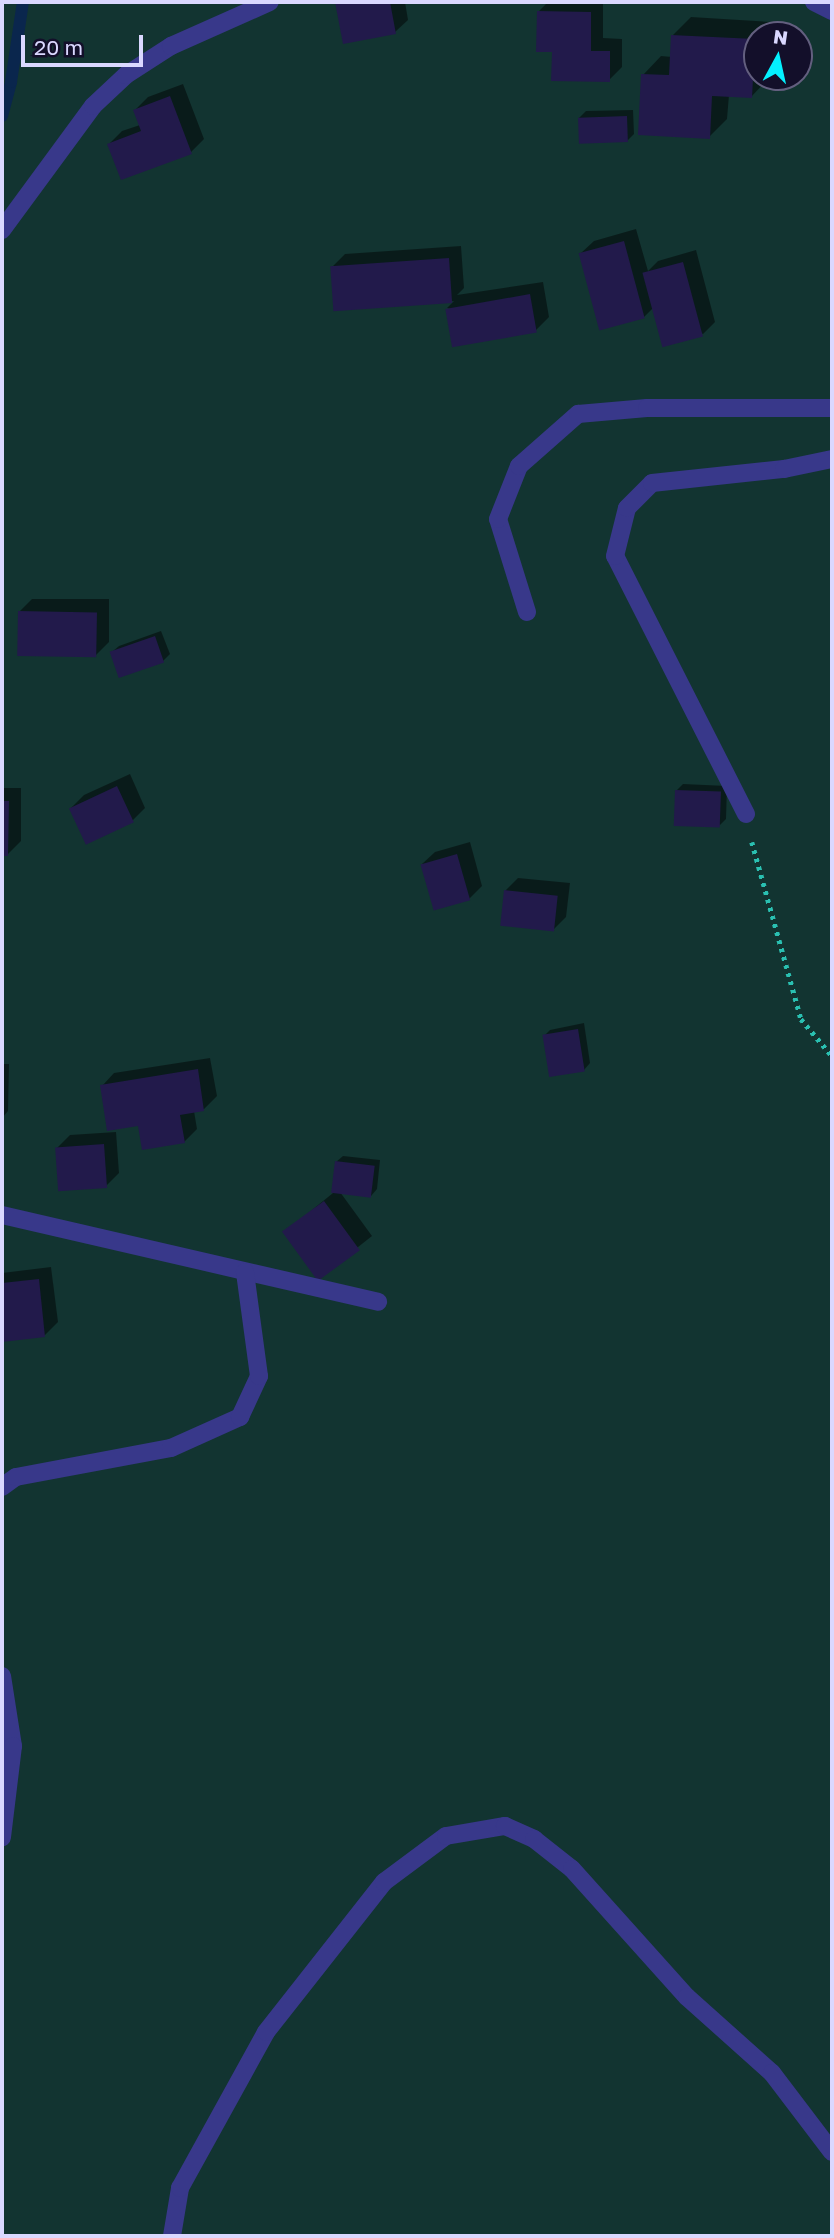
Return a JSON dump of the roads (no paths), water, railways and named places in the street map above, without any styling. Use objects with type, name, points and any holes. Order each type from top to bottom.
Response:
[{"type":"street","points":[[2,230],[93,106],[126,75],[171,46],[270,2]]},
{"type":"street","points":[[814,2],[832,11]]},
{"type":"street","points":[[527,612],[498,519],[519,466],[578,414],[647,408],[832,408]]},
{"type":"street","points":[[746,814],[615,555],[627,508],[652,483],[784,469],[832,459]]},
{"type":"street","points":[[2,1215],[378,1302]]},
{"type":"street","points":[[2,1487],[16,1477],[171,1448],[240,1416],[259,1376],[245,1272]]},
{"type":"street","points":[[2,1676],[13,1746],[2,1838]]},
{"type":"street","points":[[172,2236],[180,2188],[266,2032],[384,1882],[446,1836],[505,1826],[534,1839],[572,1869],[687,1997],[772,2073],[832,2152]]},
{"type":"waterway","points":[[2,116],[11,82],[23,2]]}]
